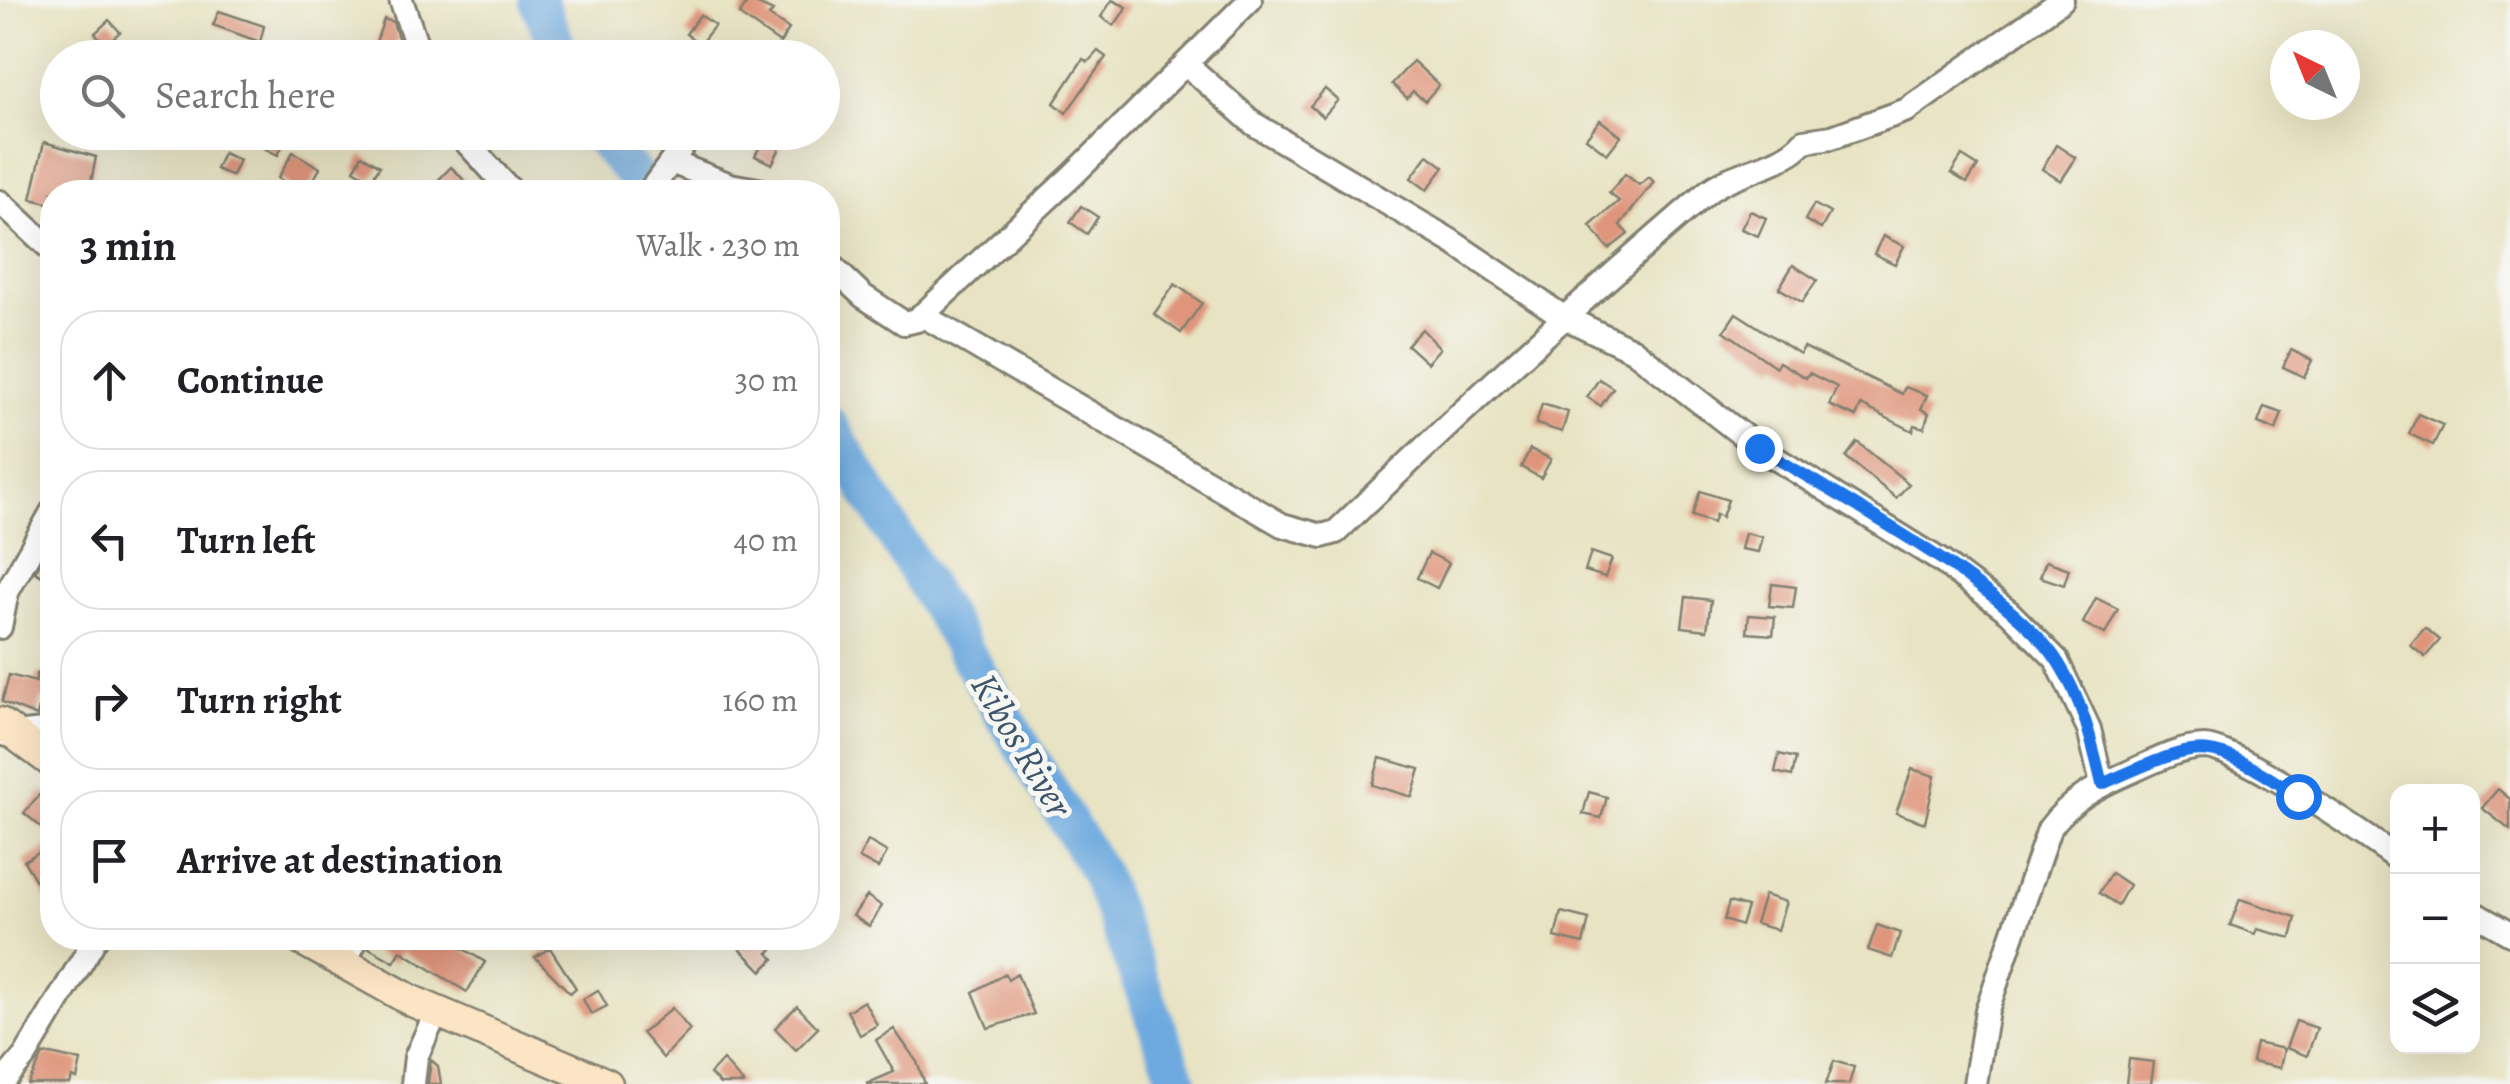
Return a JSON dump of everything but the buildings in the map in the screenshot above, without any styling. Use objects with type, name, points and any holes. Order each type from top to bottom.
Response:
[{"type":"main road","points":[[6,731],[40,754]]},
{"type":"main road","points":[[350,950],[437,1011],[607,1084]]},
{"type":"street","points":[[401,0],[415,40]]},
{"type":"street","points":[[840,273],[904,323],[922,315],[1250,0]]},
{"type":"street","points":[[922,315],[1282,525],[1322,536],[1336,532],[1562,316],[1720,181],[1792,154],[1804,141],[1832,138],[1908,110],[2062,0]]},
{"type":"street","points":[[1186,64],[1254,124],[1451,241],[1562,316],[1633,350],[1759,448],[1941,561],[2009,612],[2056,659],[2083,715],[2102,784]]},
{"type":"street","points":[[473,150],[501,180]]},
{"type":"street","points":[[681,150],[662,177],[688,180]]},
{"type":"street","points":[[0,202],[40,239]]},
{"type":"street","points":[[0,627],[7,592],[40,533]]},
{"type":"street","points":[[6,731],[40,730]]},
{"type":"street","points":[[1974,1084],[1987,1010],[2049,829],[2061,812],[2102,784],[2170,754],[2206,747],[2241,758],[2390,855]]},
{"type":"street","points":[[2480,917],[2510,934]]},
{"type":"street","points":[[0,1084],[24,1056],[89,950]]},
{"type":"street","points":[[413,1084],[416,1057],[437,1011]]},
{"type":"waterway","name":"Kibos River","points":[[538,0],[555,40]]},
{"type":"waterway","name":"Kibos River","points":[[612,150],[638,180]]},
{"type":"waterway","name":"Kibos River","points":[[840,444],[1100,875],[1179,1084]]},
{"type":"route","points":[[1759,448],[1941,561],[2009,612],[2056,659],[2078,700],[2102,784],[2170,754],[2206,747],[2241,758],[2298,796]]}]
